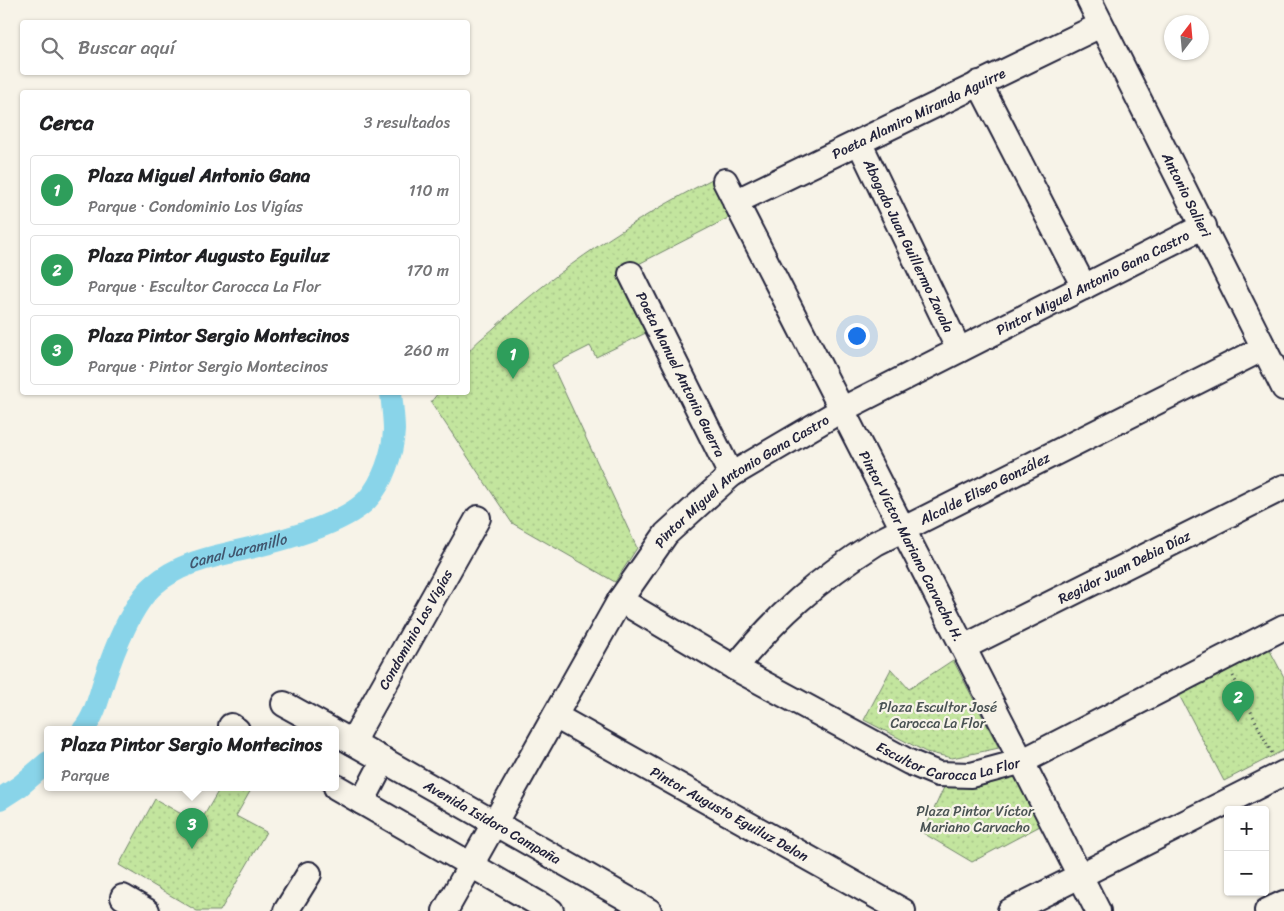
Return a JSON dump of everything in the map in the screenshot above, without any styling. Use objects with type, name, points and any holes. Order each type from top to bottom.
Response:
[{"type":"street","name":"Antonio Salieri","points":[[1089,0],[1284,388]]},
{"type":"street","name":"Poeta Alamiro Miranda Aguirre","points":[[735,202],[1101,25]]},
{"type":"street","points":[[980,83],[1084,287]]},
{"type":"street","name":"Abogado Juan Guillermo Zavala","points":[[859,142],[959,350]]},
{"type":"street","name":"Pintor Víctor Mariano Carvacho H.","points":[[724,181],[904,528],[1098,911]]},
{"type":"street","name":"Pintor Miguel Antonio Gana Castro","points":[[445,911],[620,600],[666,534],[731,475],[843,409],[1204,226]]},
{"type":"street","name":"Poeta Manuel Antonio Guerra","points":[[632,274],[731,475]]},
{"type":"street","name":"Alcalde Eliseo González","points":[[735,668],[776,620],[799,598],[849,560],[904,528],[1264,348]]},
{"type":"street","name":"Regidor Juan Debia Díaz","points":[[964,647],[1284,487]]},
{"type":"street","name":"Condominio Los Vigías","points":[[344,737],[478,518]]},
{"type":"street","name":"Escultor Carocca La Flor","points":[[620,600],[735,668],[909,762],[938,774],[971,775],[1023,761],[1284,627]]},
{"type":"street","points":[[284,704],[324,726]]},
{"type":"street","name":"Pintor Augusto Eguiluz Delon","points":[[555,716],[903,911]]},
{"type":"street","name":"Avenida Isidoro Campaña","points":[[344,737],[649,911]]},
{"type":"street","points":[[362,802],[384,760]]},
{"type":"street","points":[[1010,911],[1283,773]]},
{"type":"street","points":[[339,789],[551,911]]},
{"type":"street","points":[[286,911],[309,874]]},
{"type":"street","points":[[122,897],[147,911]]},
{"type":"street","points":[[1267,911],[1284,903]]},
{"type":"path","points":[[1224,658],[1283,773]]},
{"type":"green space","points":[[712,179],[732,216],[623,272],[650,331],[596,357],[590,346],[552,365],[637,548],[615,582],[512,523],[431,402],[436,395],[470,395],[470,350],[480,340],[545,284],[571,265],[626,228]]},
{"type":"green space","points":[[1268,647],[1284,677],[1284,750],[1224,781],[1178,693]]},
{"type":"green space","name":"Plaza Escultor José Carocca La Flor","points":[[953,660],[999,748],[952,758],[926,752],[864,720],[891,669],[909,689]]},
{"type":"green space","name":"Plaza Pintor Víctor Mariano Carvacho","points":[[1014,770],[1040,826],[972,862],[923,833],[945,785]]},
{"type":"green space","points":[[218,791],[250,791],[236,816],[266,832],[220,911],[197,911],[119,865],[155,799],[199,824]]},
{"type":"waterway","name":"Canal Jaramillo","points":[[86,726],[94,712],[113,654],[131,615],[154,585],[173,572],[193,563],[287,538],[324,525],[341,518],[367,500],[378,485],[392,448],[394,430],[391,395]]},
{"type":"waterway","name":"Canal Jaramillo","points":[[0,799],[20,786],[44,765]]},
{"type":"place","name":"Plaza Miguel Antonio Gana","points":[[513,379]]},
{"type":"place","name":"Plaza Pintor Augusto Eguiluz","points":[[1238,722]]},
{"type":"place","name":"Plaza Pintor Sergio Montecinos","points":[[192,849]]}]
